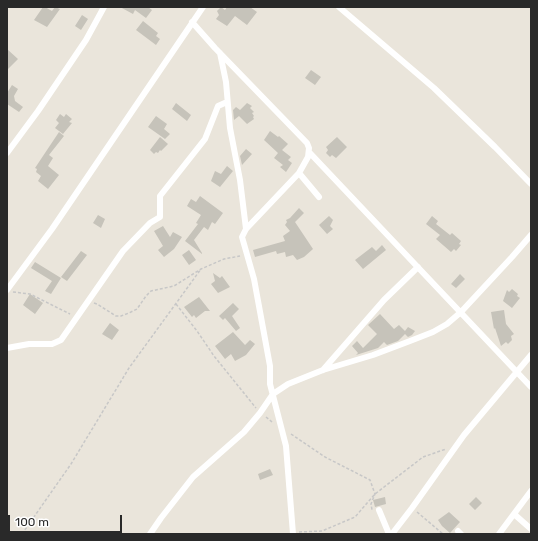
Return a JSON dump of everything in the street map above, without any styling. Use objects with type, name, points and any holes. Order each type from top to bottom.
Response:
[{"type":"street","points":[[7,153],[86,40],[104,7]]},
{"type":"street","points":[[7,290],[52,229],[203,7]]},
{"type":"street","points":[[339,7],[439,93],[531,184]]},
{"type":"street","points":[[192,22],[307,143],[309,152],[308,157],[299,173],[242,235],[242,240],[254,279],[270,366],[270,384],[286,453],[293,533]]},
{"type":"street","points":[[220,52],[226,82],[227,102],[240,180],[246,229]]},
{"type":"street","points":[[7,348],[29,344],[52,344],[61,340],[123,252],[150,223],[160,217],[160,196],[205,139],[218,106],[227,102]]},
{"type":"street","points":[[309,152],[531,387]]},
{"type":"street","points":[[299,173],[319,197]]},
{"type":"street","points":[[150,534],[197,472],[244,432],[273,394],[288,384],[323,370],[373,355],[439,328],[461,312],[531,235]]},
{"type":"street","points":[[323,370],[384,300],[418,267]]},
{"type":"street","points":[[379,510],[391,534],[412,508],[458,444],[531,356]]},
{"type":"street","points":[[499,534],[531,491]]},
{"type":"street","points":[[514,514],[531,529]]},
{"type":"path","points":[[90,305],[93,303],[97,304],[118,316],[129,313],[137,309],[151,291],[174,286],[201,269],[232,257],[247,256]]},
{"type":"path","points":[[22,534],[71,464],[129,368],[201,269]]},
{"type":"path","points":[[7,294],[14,292],[30,294],[64,312],[74,314]]},
{"type":"path","points":[[176,304],[214,356],[260,413],[325,457],[370,480],[375,494],[371,508],[375,512],[379,510]]},
{"type":"path","points":[[293,533],[322,531],[355,516],[375,494],[423,457],[458,444]]},
{"type":"path","points":[[412,508],[443,534]]},
{"type":"building","points":[[43,7],[52,11],[55,7],[60,9],[47,27],[34,20]]},
{"type":"building","points":[[120,7],[148,7],[152,10],[146,18],[135,10],[133,14]]},
{"type":"building","points":[[221,7],[225,10],[227,7],[250,7],[257,12],[247,25],[235,16],[227,26],[216,19],[219,15],[217,11]]},
{"type":"building","points":[[82,15],[88,19],[81,30],[75,26]]},
{"type":"building","points":[[143,21],[158,33],[156,36],[160,39],[156,45],[136,30]]},
{"type":"building","points":[[7,49],[18,59],[7,70]]},
{"type":"building","points":[[311,70],[321,77],[315,85],[305,78]]},
{"type":"building","points":[[12,85],[18,89],[14,96],[15,101],[23,107],[19,112],[7,104],[7,93]]},
{"type":"building","points":[[176,103],[191,115],[187,121],[172,109]]},
{"type":"building","points":[[247,103],[252,106],[250,108],[254,112],[252,113],[254,119],[247,124],[239,116],[234,120],[233,110],[236,107],[240,110]]},
{"type":"building","points":[[60,114],[64,117],[66,114],[72,119],[69,122],[72,123],[63,134],[55,128],[59,123],[56,120]]},
{"type":"building","points":[[156,116],[167,124],[164,129],[170,134],[165,139],[148,127]]},
{"type":"building","points":[[270,131],[278,137],[279,136],[288,144],[282,150],[291,157],[288,160],[292,163],[286,172],[280,167],[283,165],[274,158],[278,153],[264,140]]},
{"type":"building","points":[[59,132],[64,136],[49,155],[53,158],[48,166],[59,175],[48,189],[38,181],[41,176],[36,172],[37,169],[35,168]]},
{"type":"building","points":[[160,137],[168,144],[161,151],[160,150],[158,153],[156,152],[154,154],[150,150]]},
{"type":"building","points":[[337,137],[347,147],[336,158],[332,155],[330,157],[326,153],[328,150],[326,147]]},
{"type":"building","points":[[246,149],[252,154],[242,165],[240,156]]},
{"type":"building","points":[[227,166],[233,171],[220,187],[211,181],[215,171],[221,174]]},
{"type":"building","points":[[200,196],[223,213],[215,224],[212,222],[208,230],[204,227],[194,240],[202,254],[185,241],[198,224],[196,223],[201,215],[187,206],[191,199],[196,202]]},
{"type":"building","points":[[299,208],[304,213],[295,222],[313,249],[304,257],[297,260],[293,255],[286,257],[285,252],[277,254],[276,251],[255,257],[253,250],[285,241],[283,236],[290,231],[285,225],[287,222],[286,220],[290,218]]},
{"type":"building","points":[[98,215],[105,219],[101,228],[93,223]]},
{"type":"building","points":[[329,216],[333,220],[330,226],[333,229],[327,234],[319,225]]},
{"type":"building","points":[[432,216],[438,221],[436,224],[450,235],[452,233],[461,241],[459,244],[461,245],[456,251],[454,249],[451,252],[436,239],[440,235],[426,224]]},
{"type":"building","points":[[163,226],[170,237],[173,232],[182,237],[174,249],[164,257],[158,250],[163,246],[154,231]]},
{"type":"building","points":[[382,245],[386,250],[363,269],[355,260],[372,247],[376,251]]},
{"type":"building","points":[[189,250],[196,260],[189,265],[182,255]]},
{"type":"building","points":[[81,251],[87,255],[67,281],[61,277]]},
{"type":"building","points":[[35,262],[61,278],[51,294],[45,291],[52,281],[31,268]]},
{"type":"building","points":[[213,273],[220,278],[222,276],[230,287],[218,293],[211,284],[215,281]]},
{"type":"building","points":[[460,274],[465,279],[456,288],[451,284]]},
{"type":"building","points":[[512,289],[520,298],[512,308],[503,301],[507,290],[509,292]]},
{"type":"building","points":[[30,294],[43,303],[35,314],[23,305]]},
{"type":"building","points":[[199,297],[210,311],[205,311],[196,318],[194,315],[192,317],[184,307]]},
{"type":"building","points":[[233,303],[239,309],[232,316],[240,328],[236,331],[225,318],[223,320],[219,316]]},
{"type":"building","points":[[504,310],[506,324],[514,334],[511,336],[512,340],[508,344],[506,342],[501,346],[495,328],[494,329],[491,312]]},
{"type":"building","points":[[380,314],[394,329],[399,325],[405,331],[408,327],[415,331],[408,337],[405,334],[398,341],[387,345],[384,342],[378,348],[356,355],[358,353],[352,346],[357,341],[363,348],[377,334],[368,325]]},
{"type":"building","points":[[110,323],[119,330],[112,340],[102,334]]},
{"type":"building","points":[[233,332],[245,345],[250,340],[255,344],[246,355],[235,361],[231,354],[225,359],[215,346]]},
{"type":"building","points":[[270,469],[273,475],[260,480],[258,474]]},
{"type":"building","points":[[385,497],[386,504],[375,507],[373,500]]},
{"type":"building","points":[[476,497],[482,503],[475,510],[469,504]]},
{"type":"building","points":[[449,512],[460,522],[450,533],[438,520]]}]
